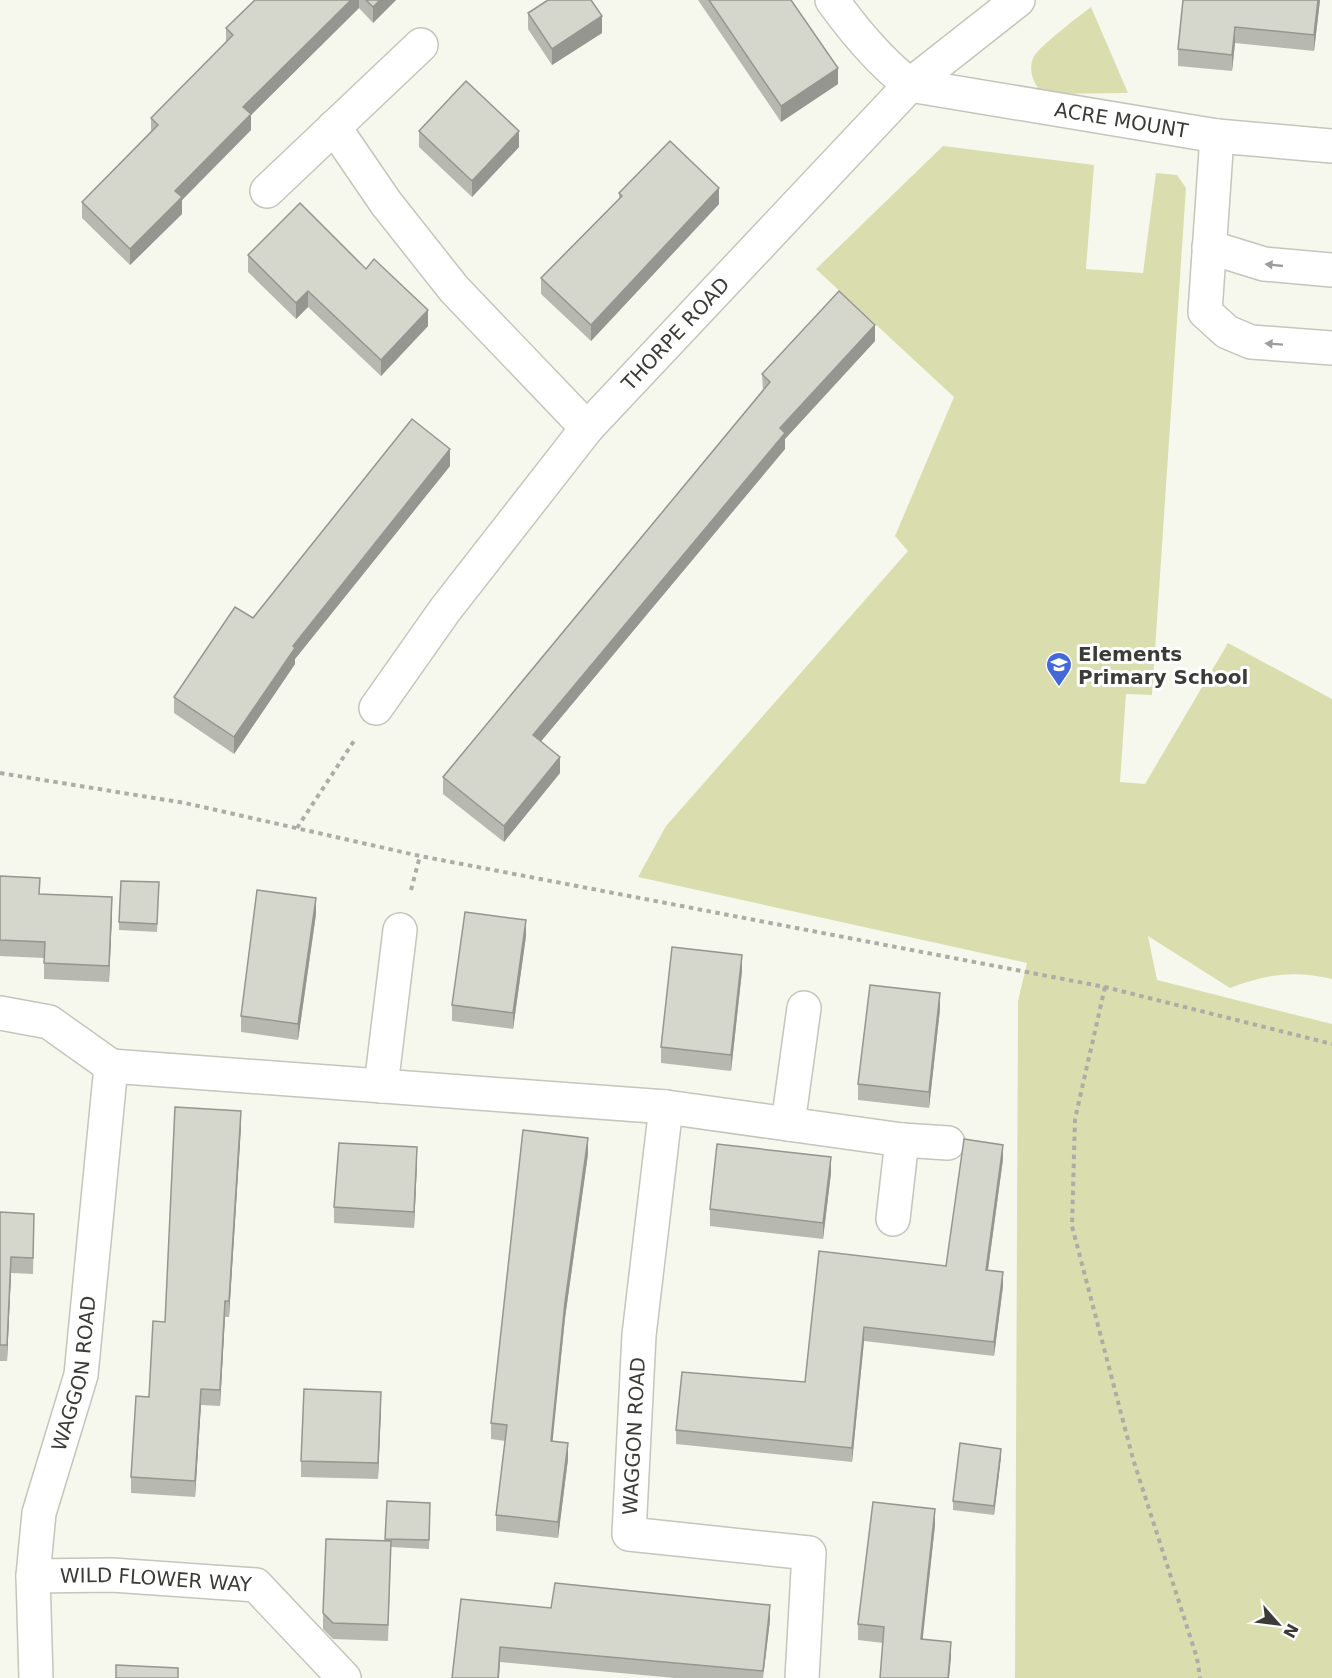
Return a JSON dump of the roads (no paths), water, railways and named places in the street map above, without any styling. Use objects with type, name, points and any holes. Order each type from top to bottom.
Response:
[{"type":"street","points":[[832,0],[854,31],[885,66],[910,86]]},
{"type":"street","name":"THORPE ROAD","points":[[376,708],[445,610],[586,428],[910,86],[1018,0]]},
{"type":"street","points":[[267,191],[421,45]]},
{"type":"street","name":"ACRE MOUNT","points":[[910,86],[1217,136],[1332,146]]},
{"type":"street","points":[[334,127],[386,203],[454,289],[586,428]]},
{"type":"street","points":[[1217,136],[1204,312],[1227,332],[1251,342],[1332,348]]},
{"type":"street","points":[[1209,248],[1264,264],[1332,270]]},
{"type":"street","points":[[381,1086],[400,930]]},
{"type":"street","points":[[788,1124],[804,1008]]},
{"type":"street","points":[[0,1012],[49,1022],[111,1066],[666,1107],[902,1140],[948,1143]]},
{"type":"street","name":"WAGGON ROAD","points":[[36,1678],[33,1576],[39,1513],[81,1375],[111,1066]]},
{"type":"street","name":"WAGGON ROAD","points":[[666,1107],[639,1335],[629,1534],[809,1554],[802,1678]]},
{"type":"street","points":[[893,1219],[902,1140]]},
{"type":"street","name":"WILD FLOWER WAY","points":[[33,1576],[112,1575],[256,1584],[344,1678]]},
{"type":"place","name":"Elements Primary School","points":[[1059,688]]}]
